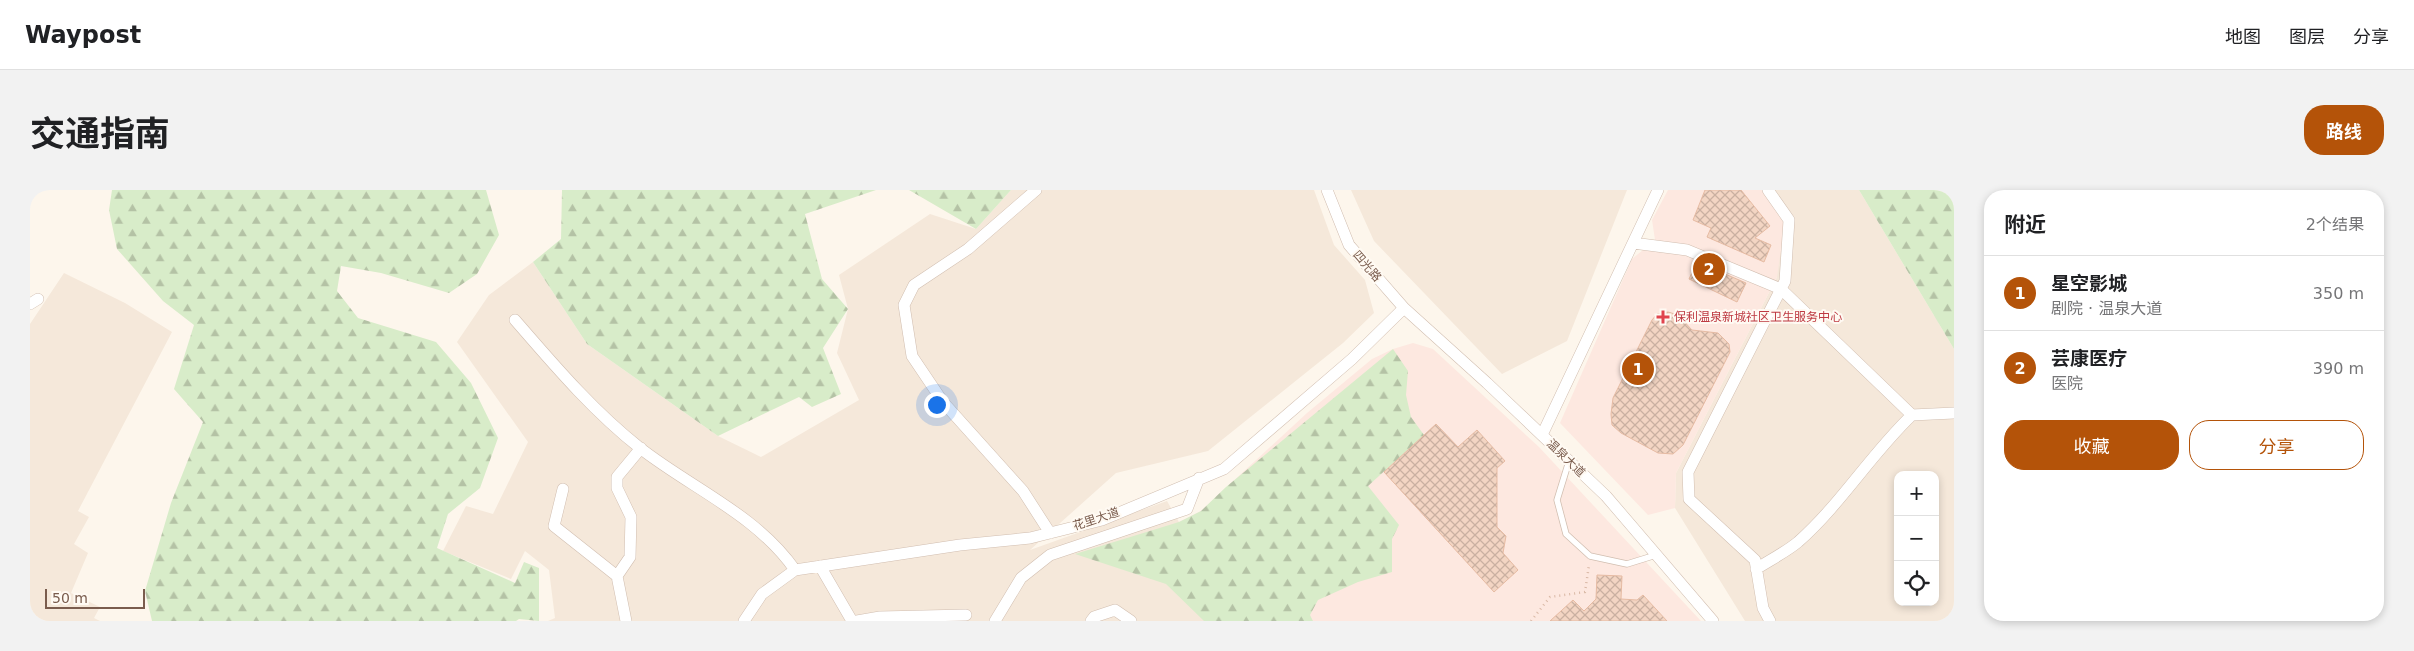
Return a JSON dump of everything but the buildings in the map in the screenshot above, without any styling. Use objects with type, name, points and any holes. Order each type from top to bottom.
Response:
[{"type":"street","points":[[1036,190],[968,249],[914,285],[904,304],[912,356],[943,402],[1023,491],[1050,532]]},
{"type":"street","name":"四光路","points":[[1327,190],[1349,245],[1404,308]]},
{"type":"street","points":[[1542,435],[1658,190]]},
{"type":"street","points":[[1768,190],[1789,220],[1785,281],[1688,472],[1689,499],[1754,560],[1763,608],[1770,621]]},
{"type":"street","points":[[1633,243],[1687,250],[1781,289],[1912,415]]},
{"type":"street","name":"花里大道","points":[[744,621],[762,594],[794,570],[960,545],[1030,538],[1102,520],[1224,469],[1352,359],[1404,308]]},
{"type":"street","name":"温泉大道","points":[[1404,308],[1606,496],[1713,621]]},
{"type":"street","points":[[515,320],[574,389],[640,448],[710,493],[780,548],[794,570]]},
{"type":"street","points":[[1756,569],[1798,542],[1852,485],[1896,429],[1912,415],[1954,413]]},
{"type":"street","points":[[617,576],[630,557],[631,517],[616,488],[616,477],[640,448]]},
{"type":"street","points":[[995,621],[1021,578],[1050,555],[1187,509],[1199,478]]},
{"type":"street","points":[[563,489],[554,526],[617,576],[626,621]]},
{"type":"street","points":[[820,566],[852,621]]},
{"type":"street","points":[[1092,621],[1094,618],[1115,610],[1131,621]]},
{"type":"street","points":[[857,621],[880,616],[966,615]]},
{"type":"lane","points":[[1569,461],[1557,500],[1566,534],[1590,556],[1627,564],[1656,555]]},
{"type":"path","points":[[1531,621],[1550,597],[1585,592],[1590,556]]},
{"type":"shaded area","points":[[1011,190],[1314,190],[1334,245],[1365,280],[1374,313],[1343,343],[1208,451],[1116,473],[1030,550],[1167,501],[1179,522],[1206,621],[548,621],[555,618],[549,570],[525,551],[511,579],[443,551],[466,506],[493,514],[528,442],[457,342],[489,295],[533,262],[587,344],[718,436],[761,457],[859,400],[837,353],[848,309],[839,275],[930,214],[976,229]]},
{"type":"shaded area","points":[[1351,190],[1627,190],[1567,341],[1502,374],[1374,241]]},
{"type":"shaded area","points":[[1668,190],[1774,190],[1787,209],[1777,277],[1676,473],[1675,508],[1648,515],[1560,423],[1632,259],[1655,240],[1652,220]]},
{"type":"shaded area","points":[[1774,190],[1859,190],[1954,349],[1954,621],[1745,621],[1675,508],[1676,473],[1777,277]]},
{"type":"shaded area","points":[[64,273],[125,303],[172,332],[78,511],[89,517],[74,544],[88,553],[71,593],[100,607],[94,618],[100,621],[30,621],[30,324]]},
{"type":"shaded area","points":[[1413,343],[1433,349],[1539,447],[1701,621],[1206,621],[1179,522],[1201,511],[1307,413],[1372,359],[1393,349]]},
{"type":"green space","points":[[112,190],[486,190],[499,235],[477,274],[449,293],[381,273],[341,266],[337,291],[358,318],[436,342],[471,383],[498,438],[480,488],[448,514],[437,548],[515,583],[524,562],[539,568],[539,621],[519,619],[516,621],[152,621],[145,591],[171,503],[203,422],[174,389],[194,325],[163,301],[117,249],[109,210]]},
{"type":"green space","points":[[562,190],[876,190],[805,214],[822,279],[848,309],[823,348],[841,394],[812,407],[799,397],[718,436],[587,344],[533,262],[561,239]]},
{"type":"green space","points":[[909,190],[1011,190],[976,229]]},
{"type":"green space","points":[[1859,190],[1954,190],[1954,349]]},
{"type":"green space","points":[[1393,349],[1408,371],[1406,395],[1411,417],[1424,435],[1368,486],[1399,525],[1392,539],[1392,572],[1358,582],[1318,600],[1310,615],[1313,621],[1204,621],[1166,584],[1075,554],[1179,522],[1201,511],[1226,487]]},
{"type":"place","name":"芸康医疗","points":[[1709,269]]},
{"type":"place","name":"保利温泉新城社区卫生服务中心","points":[[1663,317]]},
{"type":"place","name":"星空影城","points":[[1638,369]]}]
